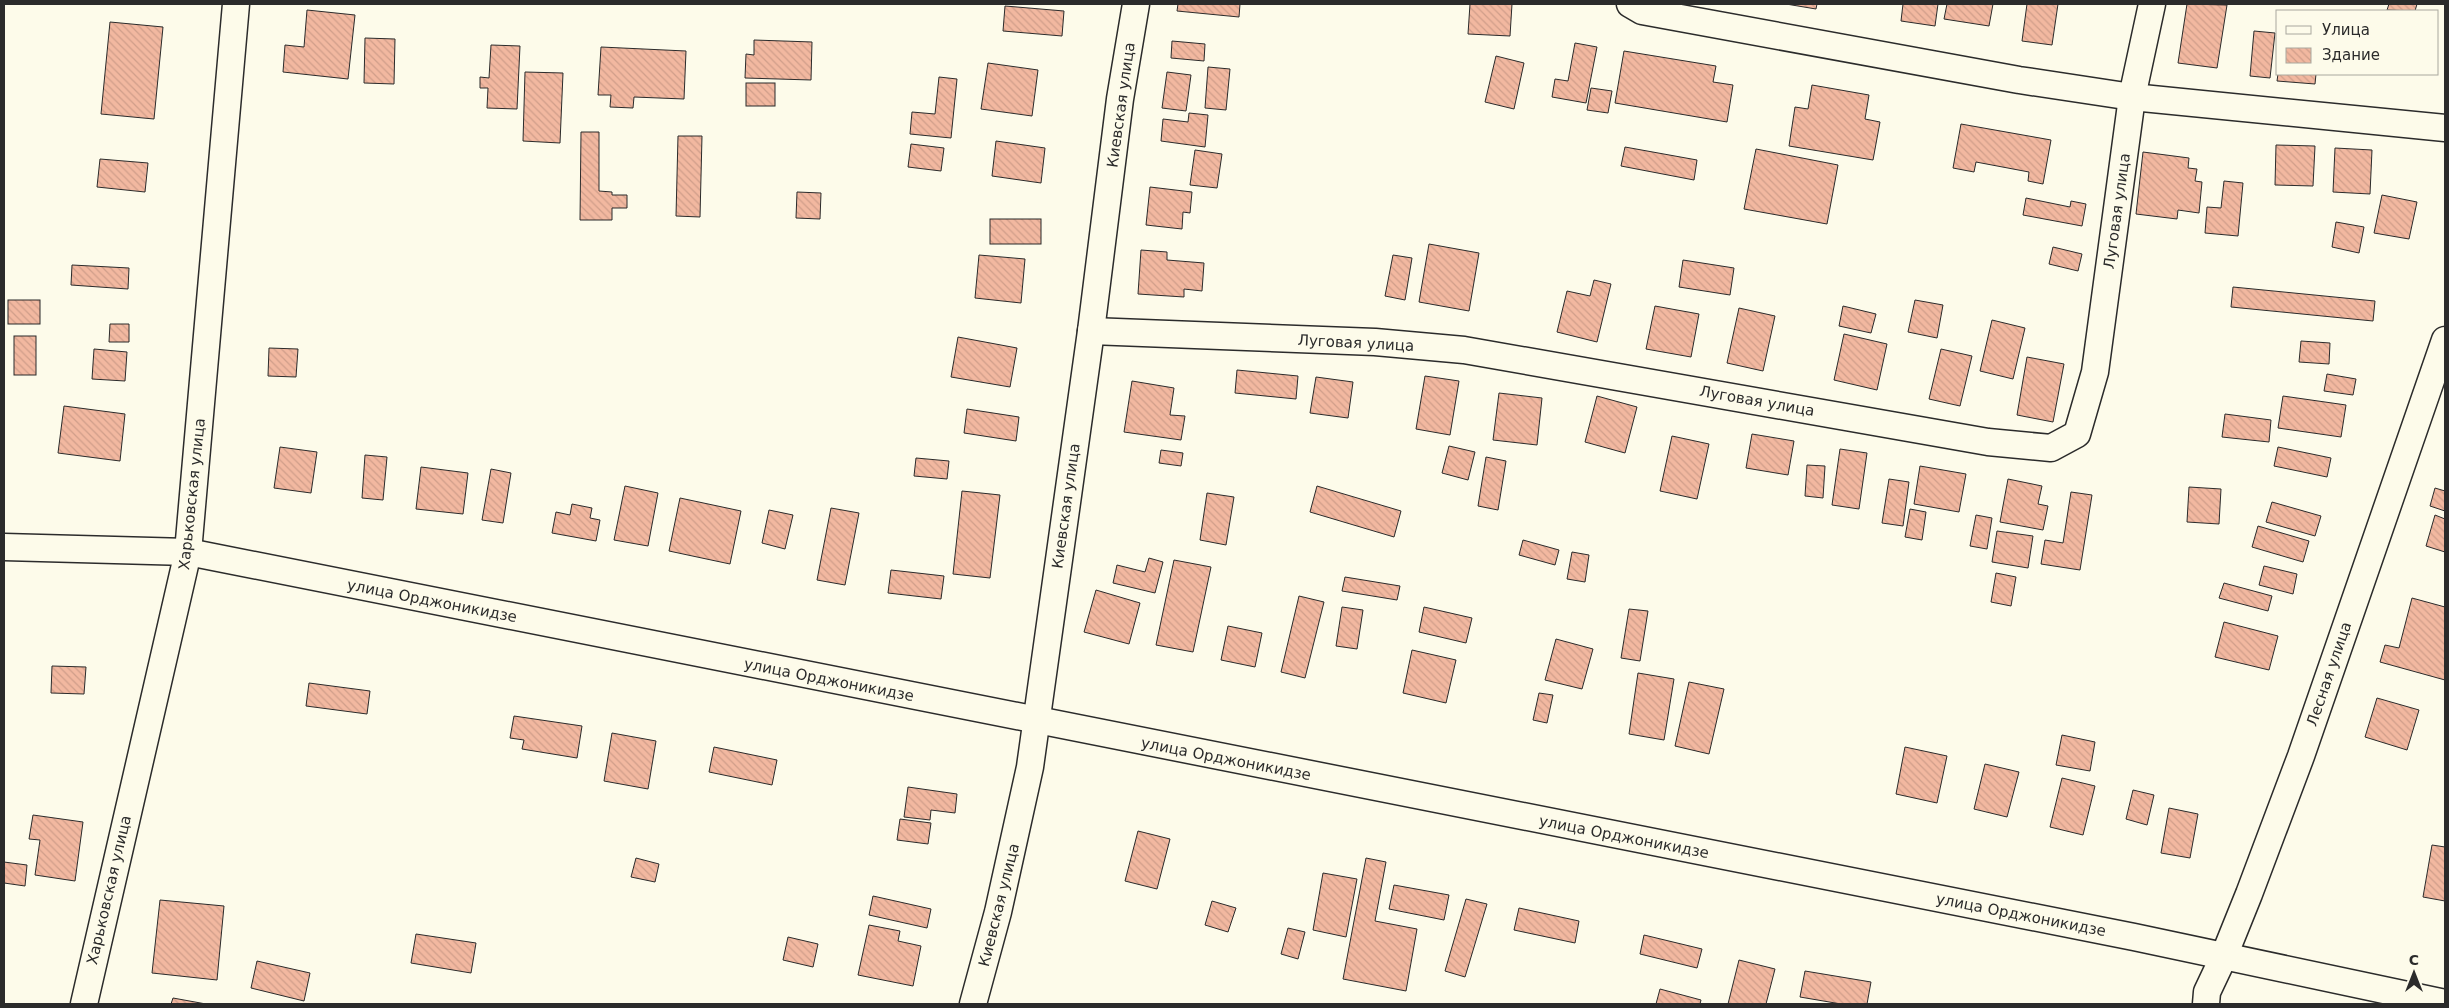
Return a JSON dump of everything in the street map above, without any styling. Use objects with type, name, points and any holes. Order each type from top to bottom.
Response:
[{"type":"street","name":"Харьковская улица","points":[[84,1004],[188,552],[236,4]]},
{"type":"street","name":"Киевская улица","points":[[973,1004],[1016,840],[1036,721],[1091,331],[1120,99],[1136,4]]},
{"type":"street","points":[[1630,4],[1642,11],[1652,13],[2019,80],[2132,97],[2445,128]]},
{"type":"street","name":"Луговая улица","points":[[1091,331],[1376,342],[1464,350],[1979,440],[2051,448],[2077,434],[2095,372],[2132,97],[2152,4]]},
{"type":"street","name":"Лесная улица","points":[[2206,1004],[2207,992],[2224,956],[2301,756],[2445,340]]},
{"type":"street","name":"улица Орджоникидзе","points":[[4,547],[188,552],[2224,956],[2445,1003]]},
{"type":"building","points":[[1178,4],[1240,4],[1239,17],[1177,11]]},
{"type":"building","points":[[1470,4],[1512,4],[1510,36],[1468,34]]},
{"type":"building","points":[[1786,4],[1817,4],[1816,9]]},
{"type":"building","points":[[1903,4],[1938,4],[1935,26],[1901,21]]},
{"type":"building","points":[[1947,4],[1993,4],[1989,26],[1944,19]]},
{"type":"building","points":[[2027,4],[2058,4],[2052,45],[2022,41]]},
{"type":"building","points":[[2187,4],[2227,5],[2217,68],[2178,63]]},
{"type":"building","points":[[2389,4],[2417,4],[2415,10],[2387,10]]},
{"type":"building","points":[[1005,6],[1064,11],[1062,36],[1003,31]]},
{"type":"building","points":[[307,10],[355,15],[348,79],[283,72],[285,45],[304,47]]},
{"type":"building","points":[[110,22],[163,27],[154,119],[101,114]]},
{"type":"building","points":[[2254,31],[2275,33],[2270,78],[2250,76]]},
{"type":"building","points":[[365,38],[395,39],[394,84],[364,83]]},
{"type":"building","points":[[754,40],[812,42],[811,80],[745,78],[746,54],[754,55]]},
{"type":"building","points":[[1172,41],[1205,44],[1204,61],[1171,58]]},
{"type":"building","points":[[1575,43],[1597,47],[1586,103],[1552,97],[1555,79],[1568,81]]},
{"type":"building","points":[[491,45],[520,46],[517,109],[487,108],[488,88],[480,88],[480,77],[489,78]]},
{"type":"building","points":[[601,47],[686,51],[684,99],[634,97],[633,108],[610,107],[611,95],[598,95]]},
{"type":"building","points":[[1624,51],[1716,66],[1713,82],[1733,85],[1727,122],[1615,103]]},
{"type":"building","points":[[1496,56],[1524,63],[1514,109],[1485,102]]},
{"type":"building","points":[[988,63],[1038,70],[1032,116],[981,109]]},
{"type":"building","points":[[1208,67],[1230,69],[1226,110],[1205,108]]},
{"type":"building","points":[[525,72],[563,73],[560,143],[523,141]]},
{"type":"building","points":[[1167,72],[1191,75],[1186,111],[1162,108]]},
{"type":"building","points":[[2278,75],[2316,75],[2315,84],[2277,81]]},
{"type":"building","points":[[939,77],[957,79],[951,138],[910,134],[912,112],[935,114]]},
{"type":"building","points":[[746,83],[775,83],[775,106],[746,106]]},
{"type":"building","points":[[1812,85],[1869,95],[1865,119],[1880,122],[1873,160],[1789,146],[1795,107],[1808,109]]},
{"type":"building","points":[[1591,88],[1612,91],[1608,113],[1587,110]]},
{"type":"building","points":[[1189,113],[1208,115],[1205,147],[1161,141],[1163,119],[1188,122]]},
{"type":"building","points":[[1961,124],[2051,140],[2043,184],[2028,181],[2029,172],[1976,162],[1974,172],[1953,168]]},
{"type":"building","points":[[581,132],[599,132],[599,191],[612,192],[612,195],[627,195],[627,208],[612,208],[612,220],[580,220]]},
{"type":"building","points":[[678,136],[702,136],[700,217],[676,216]]},
{"type":"building","points":[[996,141],[1045,148],[1041,183],[992,176]]},
{"type":"building","points":[[911,144],[944,148],[941,171],[908,167]]},
{"type":"building","points":[[2276,145],[2315,146],[2313,186],[2275,185]]},
{"type":"building","points":[[1625,147],[1697,160],[1694,180],[1621,166]]},
{"type":"building","points":[[2335,148],[2372,150],[2370,194],[2333,192]]},
{"type":"building","points":[[1756,149],[1838,165],[1827,224],[1744,209]]},
{"type":"building","points":[[1195,150],[1222,154],[1217,188],[1190,185]]},
{"type":"building","points":[[2143,152],[2189,158],[2188,168],[2197,169],[2195,181],[2202,182],[2199,213],[2178,210],[2177,219],[2136,214]]},
{"type":"building","points":[[100,159],[148,163],[145,192],[97,187]]},
{"type":"building","points":[[2224,181],[2243,183],[2238,236],[2205,233],[2207,207],[2221,208]]},
{"type":"building","points":[[1150,187],[1192,192],[1190,213],[1183,212],[1182,229],[1146,225]]},
{"type":"building","points":[[797,192],[821,193],[820,219],[796,218]]},
{"type":"building","points":[[2382,195],[2417,202],[2409,239],[2374,233]]},
{"type":"building","points":[[2026,198],[2070,207],[2071,201],[2086,204],[2082,226],[2023,215]]},
{"type":"building","points":[[990,219],[1041,219],[1041,244],[990,244]]},
{"type":"building","points":[[2336,222],[2364,227],[2359,253],[2332,247]]},
{"type":"building","points":[[1429,244],[1479,253],[1469,311],[1419,302]]},
{"type":"building","points":[[2053,247],[2082,254],[2078,271],[2049,264]]},
{"type":"building","points":[[1141,250],[1167,252],[1167,260],[1204,263],[1202,291],[1184,289],[1184,297],[1138,294]]},
{"type":"building","points":[[979,255],[1025,259],[1021,303],[975,298]]},
{"type":"building","points":[[1393,255],[1412,258],[1405,300],[1385,296]]},
{"type":"building","points":[[1683,260],[1734,268],[1730,295],[1679,287]]},
{"type":"building","points":[[72,265],[129,268],[128,289],[71,285]]},
{"type":"building","points":[[1594,280],[1611,284],[1597,342],[1557,332],[1567,291],[1590,296]]},
{"type":"building","points":[[2233,287],[2375,301],[2373,321],[2231,307]]},
{"type":"building","points":[[8,300],[40,300],[40,324],[8,324]]},
{"type":"building","points":[[1915,300],[1943,305],[1937,338],[1908,332]]},
{"type":"building","points":[[1655,306],[1699,314],[1691,357],[1646,349]]},
{"type":"building","points":[[1843,306],[1876,314],[1871,333],[1839,326]]},
{"type":"building","points":[[1739,308],[1775,316],[1763,371],[1727,363]]},
{"type":"building","points":[[1992,320],[2025,328],[2013,379],[1980,371]]},
{"type":"building","points":[[110,324],[129,324],[129,342],[109,342]]},
{"type":"building","points":[[1844,334],[1887,344],[1877,390],[1834,380]]},
{"type":"building","points":[[14,336],[36,336],[36,375],[14,375]]},
{"type":"building","points":[[958,337],[1017,348],[1010,387],[951,377]]},
{"type":"building","points":[[2301,341],[2330,343],[2329,364],[2299,362]]},
{"type":"building","points":[[269,348],[298,349],[296,377],[268,376]]},
{"type":"building","points":[[94,349],[127,352],[125,381],[92,379]]},
{"type":"building","points":[[1941,349],[1972,356],[1960,406],[1929,399]]},
{"type":"building","points":[[2027,357],[2064,364],[2053,422],[2017,415]]},
{"type":"building","points":[[1237,370],[1298,376],[1296,399],[1235,393]]},
{"type":"building","points":[[2327,374],[2356,379],[2353,395],[2324,391]]},
{"type":"building","points":[[1425,376],[1459,381],[1450,435],[1416,429]]},
{"type":"building","points":[[1316,377],[1353,382],[1348,418],[1310,413]]},
{"type":"building","points":[[1132,381],[1174,388],[1170,415],[1185,416],[1181,440],[1124,432]]},
{"type":"building","points":[[1499,393],[1542,398],[1537,445],[1493,440]]},
{"type":"building","points":[[1597,396],[1637,407],[1625,453],[1585,442]]},
{"type":"building","points":[[2283,396],[2346,405],[2341,437],[2278,428]]},
{"type":"building","points":[[64,406],[125,414],[120,461],[58,453]]},
{"type":"building","points":[[967,409],[1019,417],[1016,441],[964,433]]},
{"type":"building","points":[[2225,414],[2271,420],[2269,442],[2222,437]]},
{"type":"building","points":[[1752,434],[1794,441],[1788,475],[1746,468]]},
{"type":"building","points":[[1672,436],[1709,444],[1697,499],[1660,491]]},
{"type":"building","points":[[1449,446],[1475,452],[1468,480],[1442,473]]},
{"type":"building","points":[[280,447],[317,452],[311,493],[274,488]]},
{"type":"building","points":[[2278,447],[2331,458],[2327,477],[2274,466]]},
{"type":"building","points":[[1840,449],[1867,453],[1859,509],[1832,505]]},
{"type":"building","points":[[1161,450],[1183,453],[1181,466],[1159,463]]},
{"type":"building","points":[[365,455],[387,457],[383,500],[362,498]]},
{"type":"building","points":[[1486,457],[1506,461],[1498,510],[1478,506]]},
{"type":"building","points":[[916,458],[949,461],[947,479],[914,476]]},
{"type":"building","points":[[1807,465],[1825,466],[1823,498],[1805,496]]},
{"type":"building","points":[[1920,466],[1966,474],[1959,512],[1914,504]]},
{"type":"building","points":[[421,467],[468,473],[463,514],[416,509]]},
{"type":"building","points":[[491,469],[511,473],[503,523],[482,520]]},
{"type":"building","points":[[1889,479],[1909,482],[1903,526],[1882,523]]},
{"type":"building","points":[[2008,479],[2042,486],[2038,504],[2048,506],[2043,530],[2000,522]]},
{"type":"building","points":[[625,486],[658,493],[648,546],[614,540]]},
{"type":"building","points":[[1317,486],[1401,511],[1394,537],[1310,512]]},
{"type":"building","points":[[2189,487],[2221,489],[2219,524],[2187,522]]},
{"type":"building","points":[[2435,488],[2445,491],[2445,511],[2430,506]]},
{"type":"building","points":[[962,491],[1000,495],[990,578],[953,574]]},
{"type":"building","points":[[2071,492],[2092,495],[2080,570],[2041,564],[2045,540],[2063,543]]},
{"type":"building","points":[[1207,493],[1234,497],[1226,545],[1200,540]]},
{"type":"building","points":[[680,498],[741,511],[730,564],[669,551]]},
{"type":"building","points":[[2272,502],[2321,516],[2315,536],[2266,522]]},
{"type":"building","points":[[572,504],[592,508],[590,518],[600,520],[596,541],[552,533],[556,512],[570,515]]},
{"type":"building","points":[[831,508],[859,513],[845,585],[817,580]]},
{"type":"building","points":[[1910,509],[1926,512],[1922,540],[1905,537]]},
{"type":"building","points":[[769,510],[793,515],[785,549],[762,543]]},
{"type":"building","points":[[1976,515],[1992,518],[1987,549],[1970,546]]},
{"type":"building","points":[[2435,515],[2445,519],[2445,552],[2426,546]]},
{"type":"building","points":[[2258,526],[2309,541],[2303,562],[2252,547]]},
{"type":"building","points":[[1997,531],[2033,536],[2028,568],[1992,562]]},
{"type":"building","points":[[1523,540],[1559,550],[1555,565],[1519,555]]},
{"type":"building","points":[[1572,552],[1589,555],[1585,582],[1567,579]]},
{"type":"building","points":[[1149,558],[1163,562],[1155,593],[1113,583],[1117,565],[1145,572]]},
{"type":"building","points":[[1174,560],[1211,567],[1193,652],[1156,645]]},
{"type":"building","points":[[2264,566],[2297,574],[2293,594],[2259,585]]},
{"type":"building","points":[[891,570],[944,576],[941,599],[888,593]]},
{"type":"building","points":[[1996,573],[2016,577],[2011,606],[1991,602]]},
{"type":"building","points":[[1345,577],[1400,586],[1397,600],[1342,591]]},
{"type":"building","points":[[2224,583],[2272,596],[2268,611],[2219,598]]},
{"type":"building","points":[[1096,590],[1140,603],[1129,644],[1084,632]]},
{"type":"building","points":[[1299,596],[1324,602],[1305,678],[1281,672]]},
{"type":"building","points":[[2412,598],[2445,607],[2445,680],[2380,662],[2385,645],[2399,648]]},
{"type":"building","points":[[1342,607],[1363,610],[1357,649],[1336,646]]},
{"type":"building","points":[[1424,607],[1472,618],[1466,643],[1419,632]]},
{"type":"building","points":[[1629,609],[1648,611],[1640,661],[1621,658]]},
{"type":"building","points":[[2224,622],[2278,636],[2269,670],[2215,657]]},
{"type":"building","points":[[1228,626],[1262,633],[1255,667],[1221,660]]},
{"type":"building","points":[[1556,639],[1593,649],[1582,689],[1545,680]]},
{"type":"building","points":[[1412,650],[1456,660],[1446,703],[1403,693]]},
{"type":"building","points":[[52,666],[86,667],[84,694],[51,693]]},
{"type":"building","points":[[1638,673],[1674,679],[1664,740],[1629,734]]},
{"type":"building","points":[[1689,682],[1724,689],[1709,754],[1675,746]]},
{"type":"building","points":[[309,683],[370,691],[367,714],[306,706]]},
{"type":"building","points":[[1539,693],[1553,695],[1547,723],[1533,720]]},
{"type":"building","points":[[2377,698],[2419,710],[2407,750],[2365,737]]},
{"type":"building","points":[[514,716],[582,726],[577,758],[522,749],[524,740],[510,738]]},
{"type":"building","points":[[612,733],[656,741],[648,789],[604,781]]},
{"type":"building","points":[[2062,735],[2095,742],[2090,771],[2056,765]]},
{"type":"building","points":[[714,747],[777,760],[772,785],[709,772]]},
{"type":"building","points":[[1905,747],[1947,756],[1937,803],[1896,794]]},
{"type":"building","points":[[1985,764],[2019,772],[2007,817],[1974,809]]},
{"type":"building","points":[[2062,778],[2095,786],[2083,835],[2050,827]]},
{"type":"building","points":[[908,787],[957,794],[955,813],[931,810],[930,820],[904,817]]},
{"type":"building","points":[[2133,790],[2154,795],[2147,825],[2126,819]]},
{"type":"building","points":[[2169,808],[2198,814],[2190,858],[2161,853]]},
{"type":"building","points":[[33,815],[83,822],[75,881],[35,875],[40,840],[29,839]]},
{"type":"building","points":[[900,819],[931,823],[928,844],[897,840]]},
{"type":"building","points":[[1138,831],[1170,839],[1157,889],[1125,881]]},
{"type":"building","points":[[2432,845],[2445,847],[2445,901],[2423,897]]},
{"type":"building","points":[[636,858],[659,864],[655,882],[631,877]]},
{"type":"building","points":[[1366,858],[1386,862],[1375,921],[1417,929],[1406,991],[1343,979]]},
{"type":"building","points":[[4,862],[27,865],[25,886],[4,883]]},
{"type":"building","points":[[1323,873],[1357,879],[1346,937],[1313,930]]},
{"type":"building","points":[[1394,885],[1449,895],[1444,920],[1389,909]]},
{"type":"building","points":[[873,896],[931,909],[927,928],[869,915]]},
{"type":"building","points":[[1466,899],[1487,904],[1465,977],[1445,971]]},
{"type":"building","points":[[160,900],[224,906],[217,980],[152,973]]},
{"type":"building","points":[[1212,901],[1236,908],[1228,932],[1205,925]]},
{"type":"building","points":[[1519,908],[1579,921],[1575,943],[1514,930]]},
{"type":"building","points":[[869,925],[900,931],[898,941],[921,946],[913,986],[858,975]]},
{"type":"building","points":[[1288,928],[1305,932],[1298,959],[1281,954]]},
{"type":"building","points":[[416,934],[476,943],[471,973],[411,963]]},
{"type":"building","points":[[1644,935],[1702,949],[1697,968],[1640,954]]},
{"type":"building","points":[[788,937],[818,944],[813,967],[783,960]]},
{"type":"building","points":[[1739,960],[1775,969],[1766,1004],[1728,1004]]},
{"type":"building","points":[[257,961],[310,973],[304,1001],[251,988]]},
{"type":"building","points":[[1805,971],[1871,982],[1867,1004],[1841,1004],[1800,997]]},
{"type":"building","points":[[1660,989],[1701,1000],[1700,1004],[1656,1004]]},
{"type":"building","points":[[173,998],[206,1004],[171,1004]]}]
